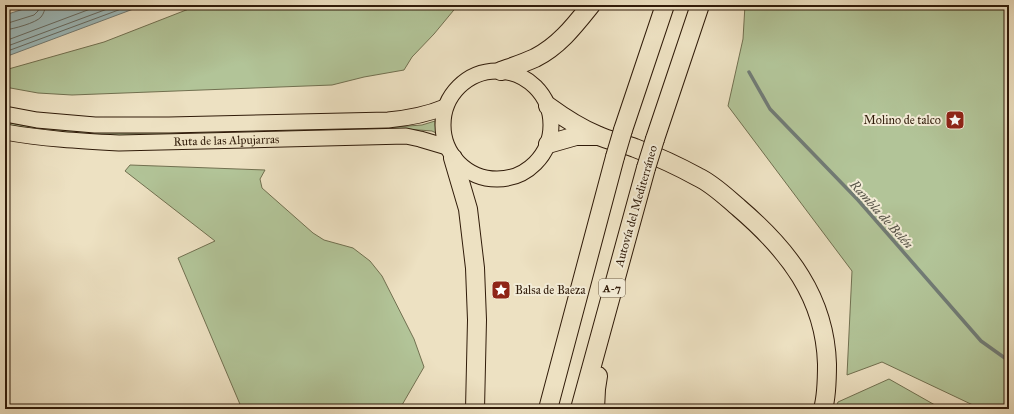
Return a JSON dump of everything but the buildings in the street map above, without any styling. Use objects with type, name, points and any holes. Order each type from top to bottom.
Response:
[{"type":"highway","points":[[501,71],[535,58],[551,48],[573,28],[591,5]]},
{"type":"highway","name":"A-7","points":[[548,409],[615,157],[665,5]]},
{"type":"highway","name":"Autovía del Mediterráneo","points":[[580,409],[598,338],[646,168],[700,5]]},
{"type":"highway","points":[[548,106],[564,118],[598,136],[634,147],[700,177],[722,193],[756,222],[780,247],[794,264],[812,295],[823,327],[827,353],[828,379],[823,409]]},
{"type":"highway","points":[[548,144],[576,136],[598,136]]},
{"type":"highway","points":[[450,153],[468,209],[475,268],[477,320],[475,409]]},
{"type":"highway","points":[[595,409],[596,389],[600,367],[598,338]]},
{"type":"main road","points":[[501,71],[524,78],[542,95],[548,106],[551,119],[551,132],[548,144],[540,158],[529,169],[520,174],[499,180],[488,179],[468,172],[460,166],[450,153],[442,127],[445,107],[450,98],[463,83],[481,73],[501,71]]},
{"type":"main road","name":"Ruta de las Alpujarras","points":[[5,114],[37,120],[95,125],[177,124],[388,120],[410,118],[429,114],[445,107]]},
{"type":"main road","name":"Ruta de las Alpujarras","points":[[5,132],[42,138],[119,143],[406,136],[420,139],[450,153]]},
{"type":"green space","points":[[199,5],[458,5],[434,34],[412,57],[404,70],[364,77],[332,85],[72,95],[38,93],[5,87],[5,70],[104,42]]},
{"type":"green space","points":[[745,5],[1009,5],[1009,409],[977,409],[975,406],[882,362],[847,375],[852,271],[728,106],[743,39]]},
{"type":"green space","points":[[435,121],[436,133],[432,131],[406,129],[84,137],[5,126],[5,122],[37,128],[70,131],[135,133],[395,127],[422,125]]},
{"type":"green space","points":[[130,165],[265,170],[260,179],[262,188],[313,233],[324,240],[353,248],[370,261],[382,276],[414,339],[424,367],[402,405],[395,409],[242,409],[178,258],[215,241],[125,171]]},
{"type":"green space","points":[[889,379],[942,409],[835,409],[838,402]]},
{"type":"water","points":[[36,5],[144,5],[5,57],[5,15]]},
{"type":"waterway","name":"Rambla de Belén","points":[[749,72],[770,109],[858,200],[981,341],[1009,361]]},
{"type":"place","name":"Molino de talco","points":[[955,120]]},
{"type":"place","name":"Balsa de Baeza","points":[[501,290]]}]
